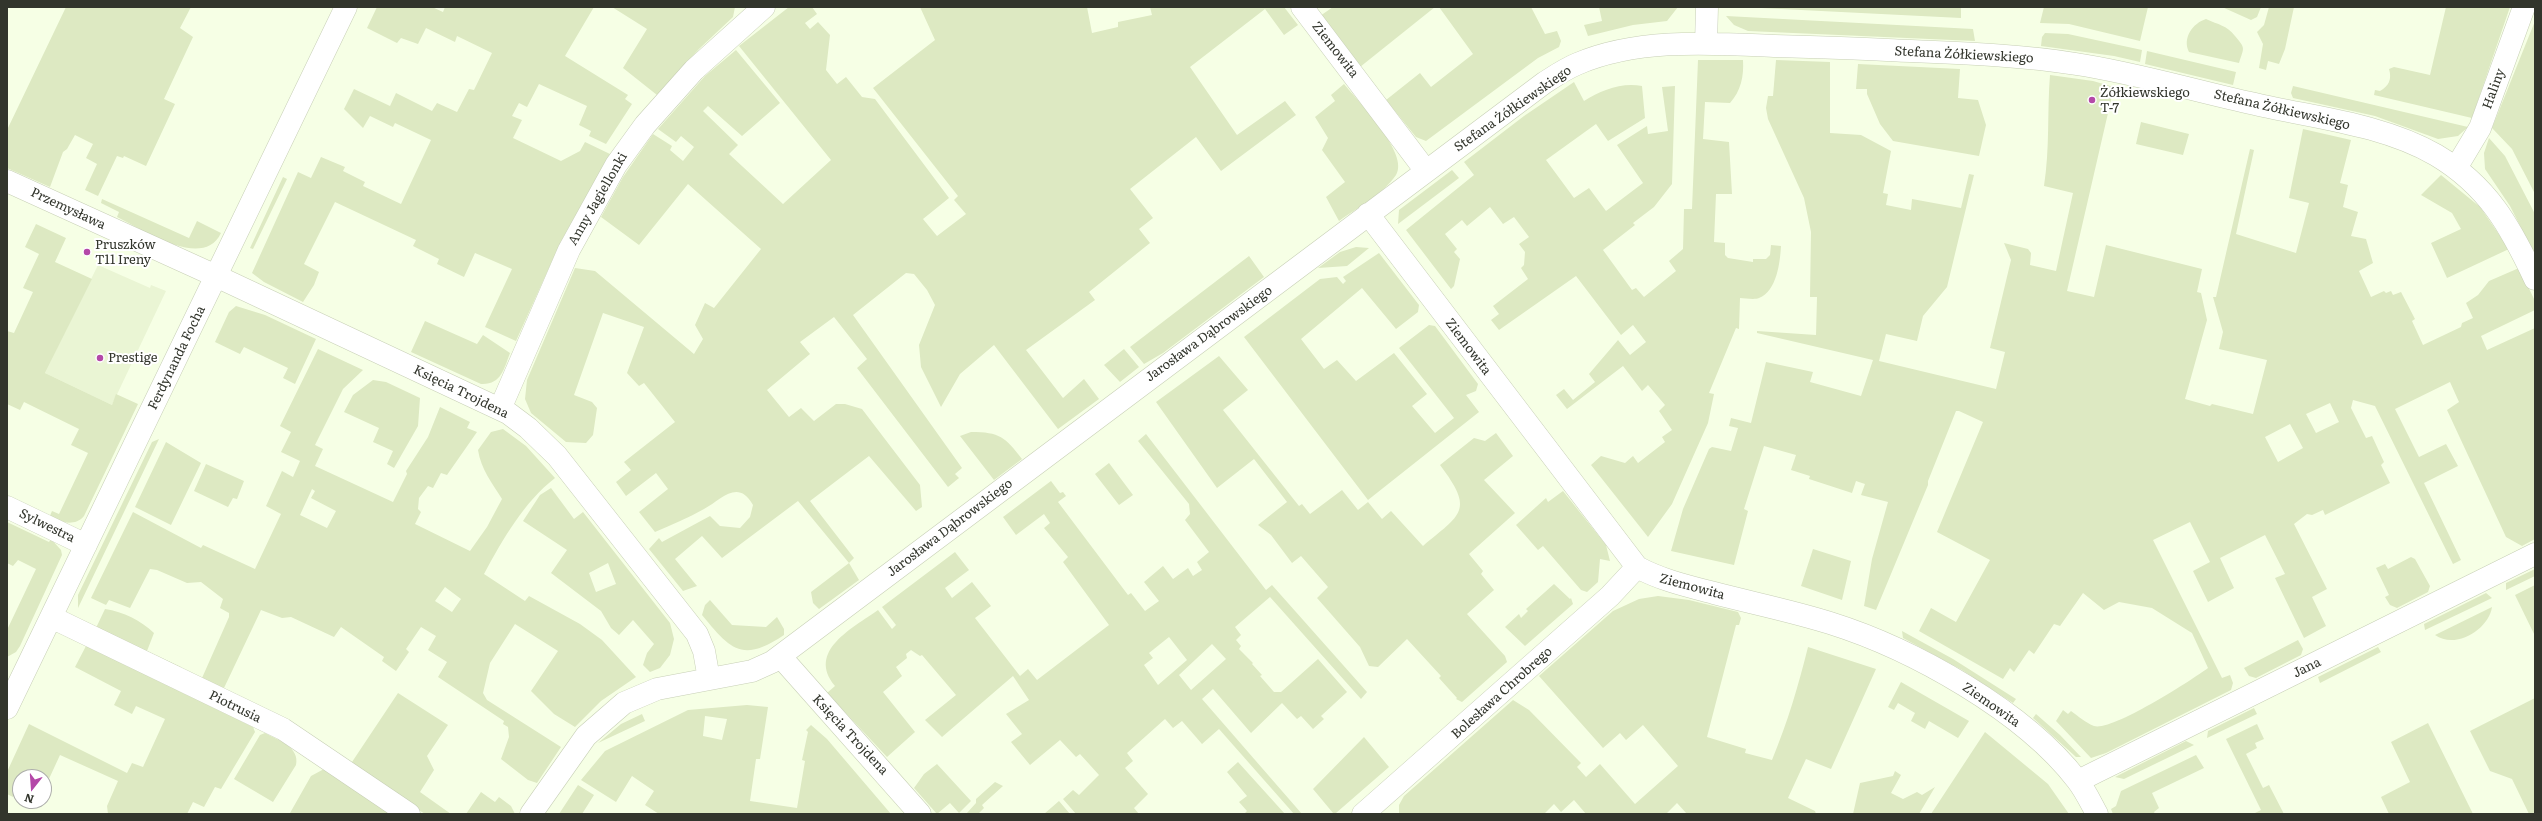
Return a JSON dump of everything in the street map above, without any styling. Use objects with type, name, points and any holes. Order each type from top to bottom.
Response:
[{"type":"street","name":"Ferdynanda Focha","points":[[7,708],[15,673],[51,617],[346,7]]},
{"type":"street","name":"Ziemowita","points":[[1302,7],[1426,171]]},
{"type":"street","points":[[1706,44],[1707,7]]},
{"type":"street","name":"Haliny","points":[[2456,168],[2480,128],[2524,7]]},
{"type":"street","name":"Anny Jagiellonki","points":[[500,409],[569,250],[616,165],[646,124],[694,70],[762,8]]},
{"type":"street","name":"Stefana Żółkiewskiego","points":[[1368,214],[1544,83],[1576,64],[1614,53],[1648,47],[1706,44],[1982,55],[2077,64],[2380,132],[2414,145],[2456,168],[2477,184],[2510,229],[2535,279]]},
{"type":"street","name":"Przemysława","points":[[7,181],[216,276]]},
{"type":"street","name":"Ziemowita","points":[[1368,214],[1637,567],[1667,581],[1830,623],[1900,651],[1940,672],[1994,706],[2037,738],[2078,781],[2097,814]]},
{"type":"street","name":"Jarosława Dąbrowskiego","points":[[531,814],[586,736],[615,709],[645,693],[758,670],[780,656],[1368,214]]},
{"type":"street","name":"Księcia Trojdena","points":[[216,276],[500,409],[528,428],[557,456],[700,638],[709,679]]},
{"type":"street","name":"Sylwestra","points":[[7,507],[86,545]]},
{"type":"street","name":"Jana","points":[[2078,781],[2535,554]]},
{"type":"street","name":"Bolesława Chrobrego","points":[[1371,811],[1598,607],[1637,567]]},
{"type":"street","name":"Piotrusia","points":[[51,617],[282,729],[409,814]]},
{"type":"street","name":"Księcia Trojdena","points":[[780,656],[920,814]]},
{"type":"shaded area","points":[[66,7],[191,7],[180,28],[193,37],[164,99],[175,104],[146,166],[124,156],[123,158],[117,156],[98,196],[85,190],[97,164],[86,158],[93,144],[75,135],[67,149],[63,152],[50,187],[7,168],[7,130]]},
{"type":"shaded area","points":[[377,7],[432,7],[443,12],[445,7],[594,7],[565,56],[628,95],[625,99],[632,104],[606,144],[589,136],[591,131],[579,125],[587,106],[539,84],[527,107],[519,103],[512,116],[522,120],[513,138],[561,161],[580,151],[585,142],[610,154],[561,241],[516,341],[485,327],[512,269],[475,253],[464,277],[437,264],[439,259],[413,246],[416,240],[335,202],[304,264],[319,272],[314,285],[303,302],[264,282],[252,273],[298,172],[311,178],[321,157],[345,167],[343,171],[365,182],[363,186],[401,204],[431,140],[395,123],[393,127],[370,116],[363,128],[344,109],[354,89],[390,106],[396,93],[432,111],[437,103],[457,112],[469,89],[474,90],[492,53],[457,36],[455,42],[426,28],[418,44],[401,38],[397,43],[367,28]]},
{"type":"shaded area","points":[[612,7],[735,7],[733,17],[699,49],[657,95],[623,68],[647,29]]},
{"type":"shaded area","points":[[789,7],[812,7],[817,14],[805,23],[810,29],[818,22],[830,35],[826,70],[837,84],[846,77],[862,97],[875,99],[949,198],[923,219],[937,236],[966,214],[954,200],[958,196],[873,88],[935,40],[920,7],[1087,7],[1092,33],[1118,27],[1118,22],[1152,15],[1150,7],[1284,7],[1298,25],[1284,35],[1265,9],[1190,67],[1237,135],[1285,101],[1296,115],[1221,171],[1196,137],[1130,189],[1153,218],[1139,229],[1150,243],[1089,292],[1095,300],[1026,350],[1063,398],[1084,379],[1099,399],[1058,429],[994,345],[960,374],[941,407],[921,367],[919,345],[935,305],[927,290],[914,274],[906,273],[853,315],[962,468],[955,474],[959,478],[948,487],[857,368],[867,359],[834,317],[800,342],[810,354],[767,390],[789,417],[801,408],[814,421],[836,404],[845,404],[862,409],[920,485],[922,507],[916,511],[869,456],[810,501],[854,558],[849,563],[798,501],[722,558],[702,536],[675,559],[697,586],[683,591],[649,549],[659,538],[662,542],[710,516],[720,526],[740,528],[750,517],[753,505],[747,497],[741,493],[735,492],[680,521],[655,532],[639,512],[668,489],[656,473],[626,496],[616,482],[631,470],[624,462],[675,422],[644,383],[639,386],[627,373],[644,327],[603,313],[574,395],[592,402],[597,408],[593,435],[586,443],[566,442],[531,413],[525,399],[527,380],[575,268],[595,271],[694,354],[703,339],[695,325],[705,303],[714,308],[761,249],[688,184],[639,245],[601,217],[623,177],[653,134],[672,146],[670,150],[683,161],[694,147],[681,136],[676,142],[658,129],[705,76],[736,50],[780,103],[742,136],[708,106],[703,111],[738,145],[729,154],[783,204],[831,160],[739,46]]},
{"type":"shaded area","points":[[1333,7],[1435,7],[1360,67],[1320,16]]},
{"type":"shaded area","points":[[1439,7],[1531,7],[1545,34],[1557,31],[1561,41],[1559,47],[1538,58],[1426,141],[1416,137],[1386,100],[1420,73],[1431,87],[1473,54]]},
{"type":"shaded area","points":[[1599,7],[1678,7],[1667,21],[1633,25],[1588,36],[1584,25],[1602,21]]},
{"type":"shaded area","points":[[1961,7],[1961,18],[1761,8]]},
{"type":"shaded area","points":[[2044,7],[2148,7],[2140,41],[2069,24],[2040,23]]},
{"type":"shaded area","points":[[2222,7],[2261,7],[2257,17],[2251,20]]},
{"type":"shaded area","points":[[2269,7],[2294,7],[2285,49],[2279,64],[2268,61],[2266,70],[2259,68],[2263,44],[2257,32],[2264,25]]},
{"type":"shaded area","points":[[2446,7],[2510,7],[2472,118],[2374,95],[2375,90],[2380,91],[2386,87],[2390,79],[2389,69],[2394,67],[2430,75]]},
{"type":"shaded area","points":[[1726,16],[1973,29],[1975,41],[1748,31],[1734,25]]},
{"type":"shaded area","points":[[2206,19],[2228,30],[2241,43],[2243,51],[2239,63],[2189,52],[2187,42],[2190,32],[2197,24]]},
{"type":"shaded area","points":[[2535,21],[2535,194],[2512,149],[2492,128]]},
{"type":"shaded area","points":[[2045,33],[2068,34],[2142,50],[2140,62],[2114,56],[2041,46],[2042,37]]},
{"type":"shaded area","points":[[2147,51],[2236,72],[2233,85],[2145,64]]},
{"type":"shaded area","points":[[1698,60],[1743,60],[1741,83],[1737,93],[1730,103],[1705,102],[1703,139],[1729,142],[1732,194],[1716,194],[1714,242],[1725,243],[1725,255],[1728,258],[1753,262],[1753,259],[1766,259],[1770,255],[1771,245],[1781,246],[1781,253],[1774,283],[1770,289],[1757,299],[1740,298],[1739,329],[1736,328],[1709,393],[1714,394],[1708,423],[1672,504],[1648,537],[1591,465],[1601,456],[1625,463],[1633,456],[1638,463],[1665,442],[1662,437],[1672,430],[1659,411],[1665,405],[1648,385],[1642,391],[1623,366],[1567,409],[1556,395],[1564,389],[1573,400],[1595,382],[1589,374],[1618,340],[1630,355],[1646,342],[1633,325],[1621,335],[1576,276],[1499,330],[1491,320],[1499,314],[1493,306],[1528,279],[1521,268],[1524,265],[1525,252],[1519,244],[1529,237],[1514,217],[1503,224],[1490,207],[1467,226],[1462,220],[1445,234],[1457,249],[1454,252],[1460,259],[1454,286],[1451,289],[1406,230],[1474,175],[1464,162],[1524,116],[1574,82],[1584,101],[1597,93],[1619,86],[1642,86],[1645,118],[1608,141],[1596,124],[1546,160],[1574,198],[1589,188],[1606,211],[1643,183],[1617,145],[1647,126],[1648,134],[1668,131],[1662,87],[1675,86],[1672,184],[1654,207],[1633,223],[1635,225],[1603,250],[1632,290],[1636,288],[1644,297],[1676,271],[1669,261],[1683,249],[1684,209],[1692,209]]},
{"type":"shaded area","points":[[1776,60],[1830,62],[1830,133],[1861,135],[1891,151],[1883,193],[1888,194],[1886,205],[1911,210],[1912,199],[1961,208],[1969,174],[1974,175],[1947,287],[1923,316],[1917,341],[1886,334],[1879,361],[1996,389],[2005,352],[1990,348],[2011,260],[2004,243],[2028,249],[2031,253],[2030,265],[2056,271],[2073,193],[2044,186],[2047,158],[2050,75],[2093,81],[2114,87],[2067,291],[2094,297],[2106,245],[2202,269],[2197,292],[2201,293],[2207,320],[2185,399],[2210,406],[2212,404],[2253,414],[2267,360],[2219,349],[2223,332],[2213,297],[2216,297],[2250,149],[2254,150],[2236,234],[2296,253],[2309,203],[2289,198],[2303,129],[2351,140],[2340,183],[2348,185],[2343,207],[2358,212],[2351,236],[2366,239],[2373,263],[2359,271],[2371,297],[2384,291],[2386,293],[2391,291],[2393,295],[2401,292],[2415,319],[2412,321],[2423,345],[2461,327],[2462,323],[2473,318],[2466,303],[2478,295],[2489,281],[2519,268],[2535,301],[2535,310],[2481,336],[2487,350],[2535,328],[2535,539],[2522,546],[2506,537],[2447,410],[2459,402],[2450,382],[2395,409],[2419,457],[2446,444],[2458,466],[2424,483],[2461,560],[2453,564],[2375,406],[2353,400],[2351,408],[2366,438],[2372,436],[2384,462],[2381,465],[2390,483],[2325,515],[2323,510],[2312,515],[2307,514],[2294,524],[2327,589],[2312,597],[2326,626],[2304,638],[2275,578],[2285,574],[2265,535],[2220,558],[2234,588],[2208,602],[2193,571],[2210,562],[2190,522],[2153,540],[2222,678],[2230,675],[2233,683],[2231,690],[2106,753],[2091,758],[2056,721],[2063,710],[2068,714],[2071,711],[2094,726],[2103,726],[2117,721],[2151,704],[2208,668],[2192,633],[2152,608],[2119,602],[2104,610],[2083,593],[2060,626],[2054,624],[2034,654],[2029,650],[2014,672],[2010,668],[2003,679],[1919,631],[1931,608],[1956,622],[1990,560],[1937,532],[1983,422],[1956,411],[1928,481],[1928,485],[1876,610],[1864,606],[1872,559],[1888,502],[1861,495],[1865,484],[1856,481],[1852,493],[1809,479],[1810,476],[1791,470],[1796,455],[1764,446],[1744,509],[1748,511],[1734,565],[1671,551],[1683,509],[1709,449],[1712,447],[1731,451],[1738,428],[1729,426],[1731,418],[1751,423],[1766,362],[1813,372],[1810,382],[1861,396],[1873,360],[1757,333],[1757,331],[1816,335],[1817,297],[1810,297],[1811,232],[1804,198],[1768,119],[1766,108],[1768,96],[1773,96]],"holes":[[[2330,403],[2339,422],[2316,433],[2306,414]],[[2290,424],[2303,448],[2278,462],[2265,437]]]},
{"type":"shaded area","points":[[1858,64],[1960,69],[1958,98],[1978,100],[1986,125],[1979,156],[1893,141],[1880,124],[1867,94],[1867,89],[1856,89]]},
{"type":"shaded area","points":[[1344,84],[1389,141],[1396,154],[1398,166],[1396,175],[1391,182],[1369,200],[1339,221],[1326,197],[1345,182],[1322,150],[1328,138],[1315,117],[1335,101],[1331,95]]},
{"type":"shaded area","points":[[2293,86],[2468,127],[2458,136],[2438,139],[2375,116],[2293,98],[2291,93]]},
{"type":"shaded area","points":[[2141,122],[2189,134],[2183,155],[2136,144]]},
{"type":"shaded area","points":[[2489,138],[2505,156],[2535,214],[2535,255],[2510,206],[2485,169],[2484,153]]},
{"type":"shaded area","points":[[1452,170],[1459,178],[1398,224],[1399,210]]},
{"type":"shaded area","points":[[2441,175],[2480,207],[2509,249],[2447,278],[2431,243],[2461,229],[2452,213],[2421,195]]},
{"type":"shaded area","points":[[283,177],[287,179],[253,249],[250,248]]},
{"type":"shaded area","points":[[102,199],[189,238],[197,221],[221,233],[212,244],[201,248],[187,248],[172,244],[117,217],[119,212],[101,203]]},
{"type":"shaded area","points":[[36,224],[66,238],[55,262],[92,279],[45,373],[112,405],[116,394],[138,404],[84,516],[72,523],[49,518],[52,511],[59,514],[88,453],[71,445],[79,429],[24,402],[20,410],[7,404],[7,331],[14,333],[33,292],[23,288],[39,254],[25,247]]},
{"type":"shaded area","points":[[1356,247],[1369,248],[1347,266],[1318,268],[1340,252]]},
{"type":"shaded area","points":[[1379,253],[1419,305],[1418,312],[1396,329],[1362,288],[1301,339],[1324,369],[1337,360],[1356,381],[1394,353],[1427,394],[1412,406],[1435,433],[1454,418],[1399,348],[1429,325],[1435,326],[1478,384],[1476,391],[1466,395],[1479,412],[1368,500],[1244,337],[1320,279],[1337,277],[1343,284],[1346,281],[1343,277]]},
{"type":"shaded area","points":[[1249,256],[1264,277],[1163,353],[1144,364],[1130,347]]},
{"type":"shaded area","points":[[98,265],[150,288],[151,285],[166,291],[112,405],[45,373]]},
{"type":"shaded area","points":[[236,306],[265,315],[316,339],[295,384],[283,378],[288,368],[244,347],[240,354],[215,342],[229,312]]},
{"type":"shaded area","points":[[425,321],[477,344],[483,335],[510,353],[501,375],[493,382],[481,384],[411,352]]},
{"type":"shaded area","points":[[318,349],[363,370],[343,389],[315,445],[323,449],[315,466],[393,502],[407,474],[406,471],[428,437],[440,407],[470,422],[467,428],[477,432],[447,475],[441,473],[433,488],[428,486],[419,498],[418,509],[421,512],[415,524],[470,551],[487,527],[502,499],[484,470],[479,457],[478,450],[491,432],[503,429],[526,446],[555,478],[534,498],[515,522],[484,574],[525,601],[529,596],[580,624],[602,640],[636,677],[601,701],[575,727],[554,714],[531,691],[558,651],[515,624],[490,663],[483,693],[487,700],[561,747],[537,783],[528,780],[501,759],[509,737],[508,727],[503,724],[504,721],[438,677],[447,662],[428,650],[436,636],[421,627],[406,649],[409,652],[396,671],[382,661],[384,657],[341,627],[334,637],[291,617],[282,618],[261,610],[224,688],[202,678],[229,617],[229,613],[220,608],[223,599],[201,582],[187,583],[157,570],[150,569],[130,608],[109,600],[106,605],[91,598],[133,512],[201,548],[203,545],[255,569],[281,514],[266,506],[282,471],[293,477],[300,461],[281,452],[291,432],[280,426]],"holes":[[[312,489],[315,491],[311,498],[336,511],[327,528],[300,515]],[[445,587],[461,599],[452,612],[435,601]]]},
{"type":"shaded area","points":[[1124,349],[1139,367],[1120,382],[1104,365]]},
{"type":"shaded area","points":[[1219,356],[1248,390],[1223,410],[1299,506],[1302,504],[1310,514],[1342,490],[1358,510],[1368,502],[1382,519],[1391,511],[1423,546],[1447,526],[1459,511],[1460,502],[1457,493],[1451,480],[1440,465],[1474,438],[1485,441],[1496,433],[1513,456],[1484,480],[1515,513],[1469,554],[1483,571],[1481,574],[1494,590],[1467,614],[1505,656],[1507,662],[1462,702],[1456,699],[1457,698],[1439,678],[1441,676],[1407,639],[1378,667],[1369,666],[1360,647],[1317,598],[1328,587],[1301,556],[1292,563],[1271,535],[1258,525],[1287,502],[1254,459],[1217,488],[1156,402]]},
{"type":"shaded area","points":[[373,380],[386,382],[420,398],[418,426],[394,468],[387,464],[393,451],[373,442],[379,428],[344,412],[353,395]]},
{"type":"shaded area","points":[[971,432],[989,433],[1001,437],[1022,459],[994,480],[960,436]]},
{"type":"shaded area","points":[[1146,434],[1266,590],[1272,585],[1367,692],[1361,699],[1270,597],[1235,627],[1241,635],[1236,640],[1241,646],[1239,649],[1253,663],[1252,664],[1262,675],[1260,676],[1274,692],[1281,692],[1318,659],[1347,692],[1321,716],[1324,719],[1313,729],[1301,716],[1297,719],[1282,703],[1251,733],[1213,689],[1202,699],[1302,814],[1294,814],[1219,729],[1202,744],[1182,721],[1173,728],[1165,719],[1127,753],[1133,761],[1125,768],[1148,794],[1134,808],[1139,814],[1076,814],[1063,799],[1073,790],[1079,795],[1099,775],[1080,754],[1076,757],[1060,740],[1030,765],[1011,742],[1022,734],[1006,714],[1029,700],[1013,676],[942,737],[925,720],[956,695],[922,655],[920,656],[911,650],[906,654],[907,658],[896,667],[902,676],[883,692],[915,732],[887,757],[827,693],[835,686],[827,673],[826,662],[829,651],[836,642],[878,610],[892,629],[896,625],[882,607],[955,552],[969,570],[945,588],[952,598],[972,582],[991,606],[975,618],[1020,676],[1028,669],[1037,680],[1109,625],[1063,562],[1068,557],[1044,528],[1050,523],[1044,514],[1016,535],[1003,517],[1051,481],[1060,493],[1063,492],[1066,496],[1058,502],[1128,595],[1131,593],[1145,611],[1159,601],[1144,582],[1163,566],[1173,579],[1188,568],[1193,576],[1202,570],[1197,562],[1209,552],[1185,520],[1190,514],[1189,504],[1138,441]],"holes":[[[1169,637],[1187,660],[1158,685],[1144,665],[1153,658],[1149,653]],[[1212,644],[1226,659],[1191,690],[1179,675]]]},
{"type":"shaded area","points":[[159,439],[78,608],[78,595],[152,442]]},
{"type":"shaded area","points":[[166,442],[201,463],[171,525],[135,507]]},
{"type":"shaded area","points":[[1109,463],[1133,495],[1119,505],[1095,474]]},
{"type":"shaded area","points":[[206,464],[244,481],[237,499],[233,498],[228,507],[194,491]]},
{"type":"shaded area","points":[[551,488],[574,519],[583,512],[670,623],[674,639],[670,655],[660,668],[650,672],[643,665],[647,653],[654,644],[633,620],[619,635],[611,628],[601,611],[551,573],[567,550],[523,521],[540,495]],"holes":[[[608,563],[616,584],[596,592],[589,573]]]},
{"type":"shaded area","points":[[1563,491],[1606,545],[1610,561],[1600,559],[1598,582],[1587,592],[1581,590],[1543,546],[1538,550],[1516,525],[1546,498],[1548,502]]},
{"type":"shaded area","points":[[7,522],[49,542],[51,539],[61,550],[62,555],[20,646],[16,652],[7,657],[7,630],[36,569],[18,560],[13,566],[7,563]]},
{"type":"shaded area","points":[[1813,549],[1851,561],[1842,600],[1801,586]]},
{"type":"shaded area","points":[[2411,557],[2415,559],[2430,586],[2428,592],[2397,608],[2390,605],[2385,597],[2389,595],[2376,568],[2385,564],[2388,569]]},
{"type":"shaded area","points":[[849,563],[859,580],[819,609],[813,603],[811,592]]},
{"type":"shaded area","points":[[2535,569],[2535,576],[2506,590],[2506,583]]},
{"type":"shaded area","points":[[1554,584],[1570,599],[1571,598],[1573,604],[1525,646],[1505,627],[1519,614],[1521,618],[1528,611],[1526,609]]},
{"type":"shaded area","points":[[2535,585],[2535,636],[2515,595]]},
{"type":"shaded area","points":[[2486,593],[2492,598],[2425,630],[2424,624]]},
{"type":"shaded area","points":[[1658,596],[1689,600],[1738,612],[1741,618],[1739,625],[1736,625],[1707,737],[1746,749],[1745,753],[1772,760],[1792,704],[1808,647],[1876,669],[1831,769],[1806,759],[1788,798],[1815,811],[1816,814],[1687,814],[1677,803],[1666,814],[1586,814],[1574,800],[1561,812],[1554,804],[1544,814],[1399,814],[1399,805],[1404,796],[1513,700],[1529,710],[1581,763],[1577,767],[1586,777],[1600,764],[1635,804],[1678,766],[1643,725],[1626,740],[1620,733],[1603,748],[1539,676],[1613,611],[1639,599]]},
{"type":"shaded area","points":[[710,600],[732,625],[766,627],[777,617],[784,629],[784,635],[770,644],[758,649],[738,649],[721,637],[702,615],[705,605]]},
{"type":"shaded area","points":[[2492,607],[2490,615],[2485,623],[2470,635],[2461,639],[2452,640],[2443,639],[2435,635]]},
{"type":"shaded area","points":[[105,609],[125,614],[149,628],[154,633],[147,651],[181,667],[179,671],[95,630]]},
{"type":"shaded area","points":[[1902,631],[1953,659],[2016,699],[2013,703],[1962,670],[1903,638]]},
{"type":"shaded area","points":[[2298,640],[2303,649],[2301,655],[2256,678],[2249,676],[2244,668]]},
{"type":"shaded area","points":[[86,646],[253,727],[255,732],[221,789],[215,787],[204,807],[193,802],[187,814],[108,814],[107,806],[118,781],[60,755],[52,772],[52,769],[12,769],[12,796],[7,794],[7,772],[29,724],[127,773],[132,763],[143,767],[165,719],[136,706],[132,714],[114,705],[121,691],[75,667]]},
{"type":"shaded area","points":[[2378,647],[2381,652],[2320,683],[2318,677]]},
{"type":"shaded area","points":[[1901,682],[1969,721],[1958,738],[1929,721],[1925,729],[1911,721],[1915,713],[1898,703],[1894,710],[1888,707]]},
{"type":"shaded area","points":[[398,693],[448,725],[427,756],[434,770],[420,792],[451,814],[425,814],[350,765]]},
{"type":"shaded area","points":[[2535,698],[2535,814],[2529,814],[2512,779],[2490,771],[2470,731]]},
{"type":"shaded area","points":[[747,705],[768,707],[760,759],[756,759],[750,801],[797,808],[805,761],[802,760],[808,732],[806,730],[811,725],[827,739],[891,814],[659,814],[645,805],[654,791],[632,776],[616,802],[581,780],[605,751],[688,710]],"holes":[[[705,716],[727,719],[722,740],[703,736]]]},
{"type":"shaded area","points":[[2254,708],[2257,714],[2207,738],[2208,731]]},
{"type":"shaded area","points":[[642,714],[645,721],[598,743],[621,724]]},
{"type":"shaded area","points":[[2036,714],[2060,735],[2081,757],[2076,757],[2033,718]]},
{"type":"shaded area","points":[[2428,723],[2473,814],[2389,814],[2381,797],[2410,782],[2391,742]]},
{"type":"shaded area","points":[[2257,724],[2264,739],[2255,743],[2257,748],[2246,754],[2263,788],[2269,785],[2284,814],[2253,814],[2261,810],[2226,739]]},
{"type":"shaded area","points":[[1985,732],[2048,784],[2069,814],[1931,814]]},
{"type":"shaded area","points":[[265,733],[287,745],[295,753],[296,759],[296,765],[273,802],[234,779],[260,735]]},
{"type":"shaded area","points":[[1364,737],[1389,767],[1336,813],[1333,813],[1313,789]]},
{"type":"shaded area","points":[[2186,741],[2194,745],[2124,779],[2115,777]]},
{"type":"shaded area","points":[[2196,755],[2204,768],[2152,793],[2159,808],[2154,812],[2155,814],[2113,814],[2111,809],[2116,806],[2121,791]]},
{"type":"shaded area","points":[[1238,762],[1285,814],[1244,814],[1247,811],[1239,802],[1247,796],[1227,772]]},
{"type":"shaded area","points":[[937,764],[971,801],[959,813],[950,803],[937,814],[914,788],[924,774]]},
{"type":"shaded area","points":[[324,769],[392,814],[290,813],[311,776]]},
{"type":"shaded area","points":[[1895,771],[1901,775],[1891,793],[1903,799],[1917,792],[1922,795],[1935,787],[1919,814],[1853,814],[1860,783],[1893,776]]},
{"type":"shaded area","points":[[995,782],[1003,786],[982,805],[984,808],[978,814],[966,814],[976,803],[976,799]]},
{"type":"shaded area","points":[[578,785],[594,795],[582,814],[559,814]]},
{"type":"shaded area","points":[[481,792],[495,802],[499,797],[511,806],[515,814],[466,814]]},
{"type":"shaded area","points":[[1059,801],[1070,814],[1044,814]]},
{"type":"place","name":"Żółkiewskiego T-7","points":[[2092,100]]},
{"type":"place","name":"Pruszków T11 Ireny","points":[[87,252]]},
{"type":"place","name":"Prestige","points":[[100,358]]}]
